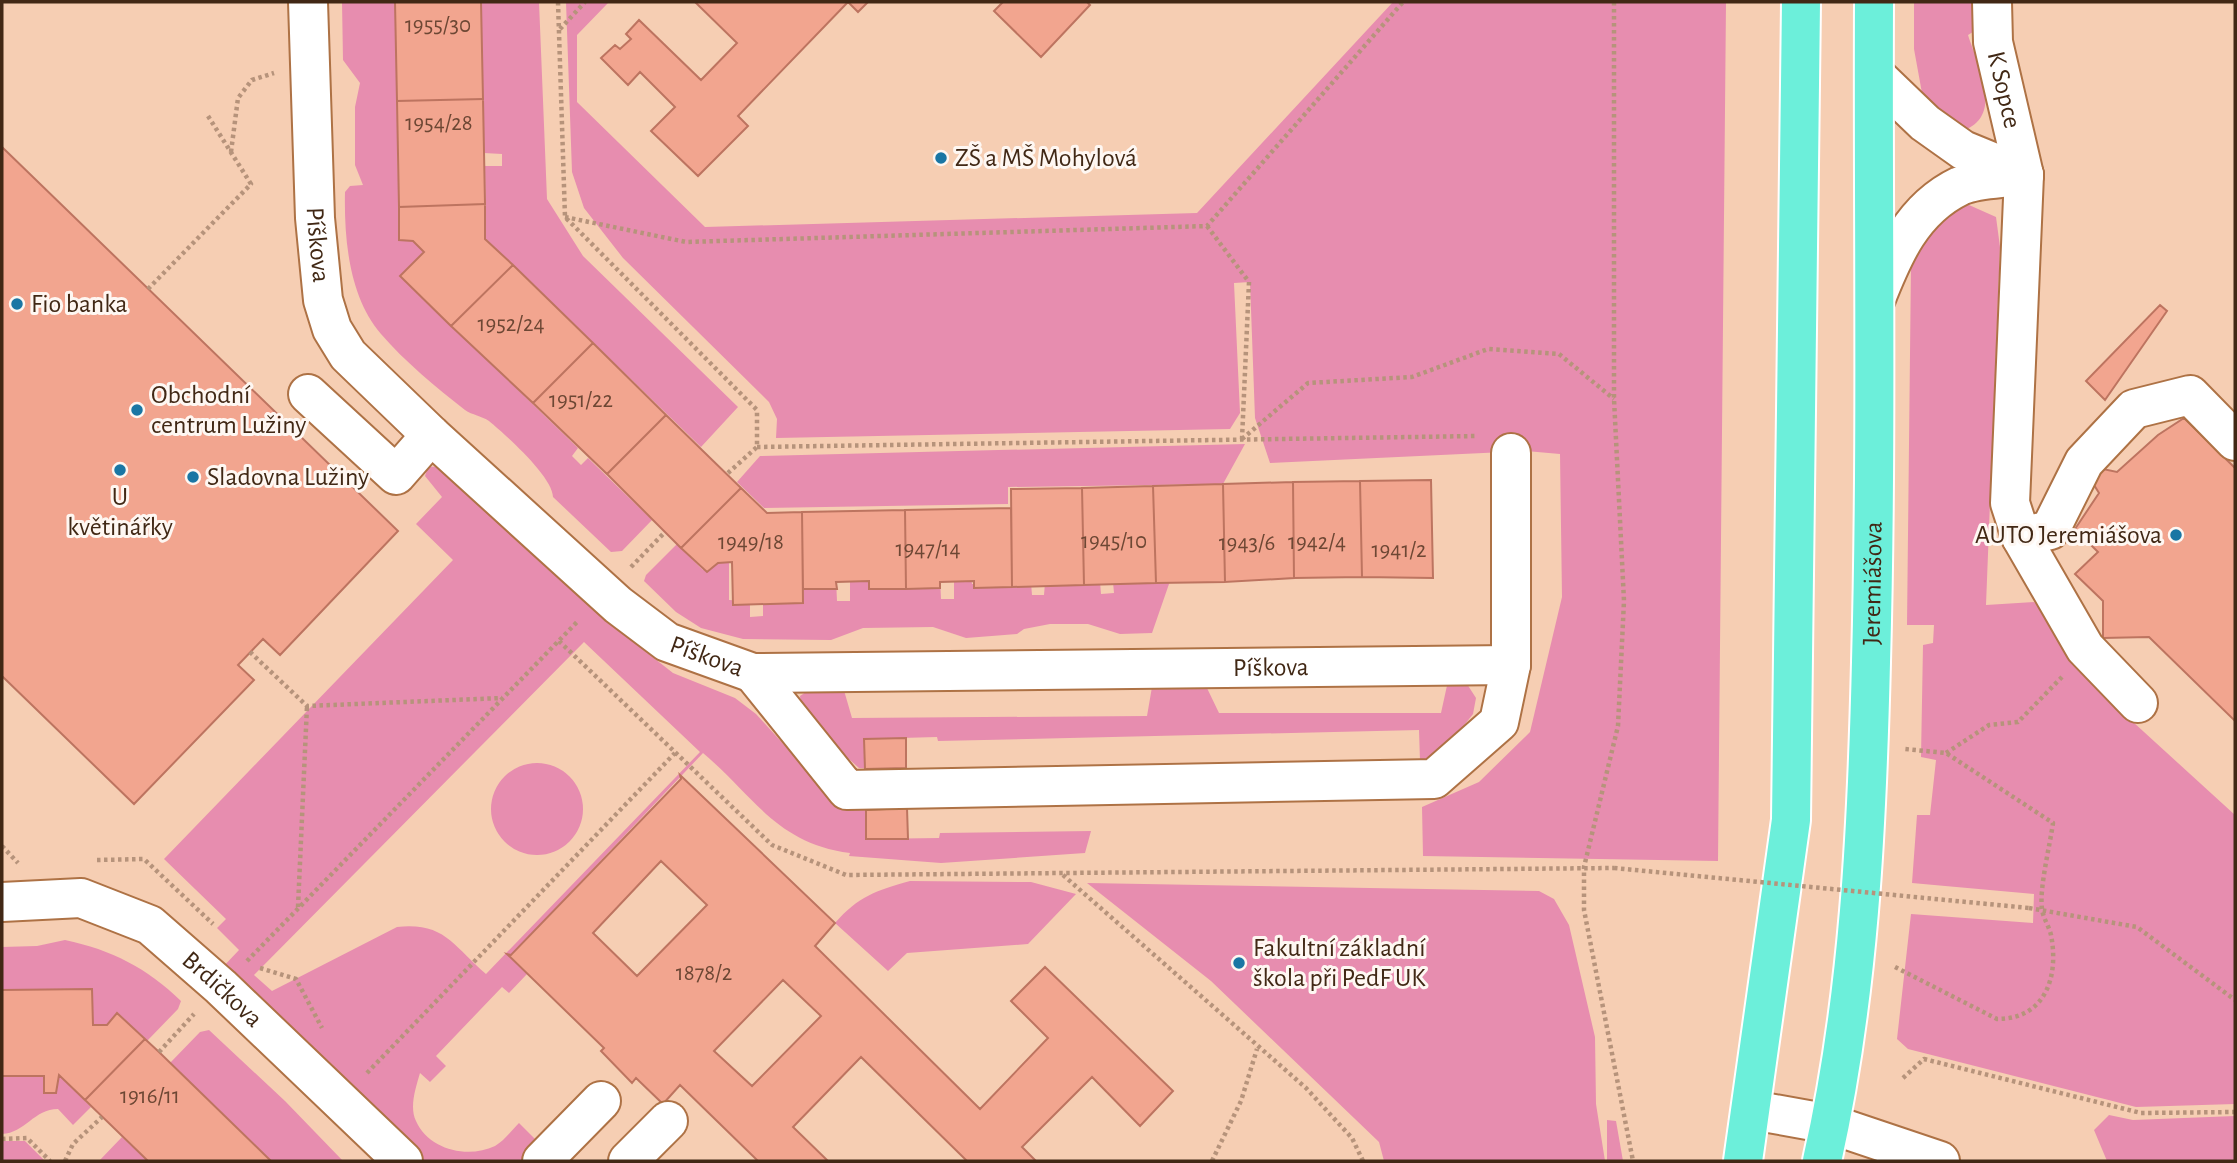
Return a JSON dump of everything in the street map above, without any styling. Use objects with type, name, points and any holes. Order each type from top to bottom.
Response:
[{"type":"main road","points":[[1743,1161],[1791,820],[1801,2]]},
{"type":"main road","name":"Jeremiášova","points":[[1822,1161],[1846,1036],[1867,818],[1875,518],[1874,2]]},
{"type":"street","name":"K Sopce","points":[[1992,2],[1993,42],[2024,176],[2010,503],[2021,537],[2085,648],[2138,703]]},
{"type":"street","name":"Píškova","points":[[299,10],[308,67],[315,218],[323,300],[332,329],[348,355],[431,435],[605,594],[667,642],[753,673],[1511,665]]},
{"type":"street","points":[[1874,74],[1925,123],[1963,150],[2024,176]]},
{"type":"street","points":[[1875,301],[1894,251],[1925,208],[1962,185],[2024,176]]},
{"type":"street","points":[[308,394],[396,475],[431,435]]},
{"type":"street","points":[[2021,537],[2050,530],[2084,462],[2134,409],[2190,396],[2235,441]]},
{"type":"street","points":[[753,673],[848,790],[1434,779],[1499,722],[1511,665],[1511,453]]},
{"type":"street","name":"Brdičkova","points":[[2,902],[81,898],[150,926],[221,987],[403,1161]]},
{"type":"street","points":[[542,1161],[601,1101]]},
{"type":"street","points":[[1752,1110],[1830,1124],[1940,1161]]},
{"type":"street","points":[[628,1161],[668,1121]]},
{"type":"path","points":[[558,2],[565,217],[757,410],[757,447]]},
{"type":"path","points":[[559,30],[586,2]]},
{"type":"path","points":[[565,217],[687,242],[1207,226],[1403,2]]},
{"type":"path","points":[[1614,2],[1614,400],[1623,601],[1618,726],[1584,867],[1584,910],[1633,1161]]},
{"type":"path","points":[[231,153],[238,98],[252,80],[291,68],[308,67]]},
{"type":"path","points":[[148,289],[251,184],[208,116]]},
{"type":"path","points":[[1207,226],[1250,282],[1242,440]]},
{"type":"path","points":[[1242,440],[1308,383],[1412,377],[1488,349],[1559,354],[1614,400]]},
{"type":"path","points":[[728,473],[757,447],[1509,435],[1511,453]]},
{"type":"path","points":[[159,1052],[665,532]]},
{"type":"path","points":[[559,641],[772,845],[846,876],[1614,868],[2042,909],[2137,927],[2235,1000]]},
{"type":"path","points":[[250,652],[307,706],[503,698]]},
{"type":"path","points":[[1946,753],[1989,725],[2018,722],[2061,678]]},
{"type":"path","points":[[298,908],[307,706]]},
{"type":"path","points":[[1895,967],[1987,1017],[2015,1018],[2041,1001],[2052,982],[2054,957],[2050,931],[2042,909],[2053,823],[1946,753],[1908,749]]},
{"type":"path","points":[[340,1101],[675,753]]},
{"type":"path","points":[[1062,874],[1306,1088],[1352,1138],[1363,1161]]},
{"type":"path","points":[[1212,1161],[1241,1101],[1258,1048]]},
{"type":"path","points":[[1903,1078],[1924,1059],[2141,1113],[2235,1112]]},
{"type":"path","points":[[65,1161],[72,1144],[102,1117]]},
{"type":"path","points":[[2,1139],[27,1138],[51,1161]]},
{"type":"shaded area","points":[[342,2],[395,2],[399,240],[414,240],[425,250],[400,276],[578,448],[572,456],[581,465],[588,458],[652,520],[622,551],[611,552],[553,497],[545,479],[517,446],[486,419],[465,410],[410,364],[370,319],[355,285],[348,248],[345,192],[350,186],[363,185],[355,165],[355,107],[360,83],[343,60]]},
{"type":"shaded area","points":[[481,2],[539,2],[547,199],[583,256],[738,407],[701,447],[486,239],[485,166],[502,166],[502,154],[484,153]]},
{"type":"shaded area","points":[[566,2],[609,2],[577,35],[577,102],[705,227],[1197,213],[1393,2],[1726,2],[1718,861],[1423,856],[1422,807],[1479,782],[1530,732],[1562,597],[1560,454],[1526,451],[1270,463],[1255,418],[1250,282],[1234,283],[1240,413],[1230,429],[776,438],[777,419],[769,402],[623,258],[584,208],[572,172]]},
{"type":"shaded area","points":[[1914,2],[1983,2],[1983,26],[1968,35],[1981,74],[1985,101],[1977,123],[1965,130],[1924,104],[1914,49]]},
{"type":"shaded area","points":[[1969,205],[1996,217],[2000,247],[1986,605],[2034,602],[2121,711],[2235,815],[2235,1104],[2136,1107],[1908,1049],[1897,1039],[1911,914],[2033,923],[2034,894],[1912,883],[1917,815],[1930,815],[1936,760],[1921,757],[1923,645],[1933,643],[1934,625],[1907,625],[1911,264],[1936,217]]},
{"type":"shaded area","points":[[1245,444],[1223,484],[1008,487],[1008,504],[764,508],[737,482],[760,456]]},
{"type":"shaded area","points":[[446,466],[641,648],[673,673],[735,698],[756,714],[806,769],[866,806],[866,839],[939,838],[940,833],[1091,831],[1085,853],[941,863],[849,856],[850,853],[825,848],[785,829],[703,753],[511,955],[508,954],[527,974],[509,993],[502,987],[436,1056],[446,1066],[430,1082],[420,1073],[414,1097],[414,1115],[422,1131],[440,1145],[462,1151],[484,1150],[498,1144],[519,1123],[542,1146],[528,1161],[421,1161],[221,969],[239,950],[217,928],[226,919],[164,859],[453,560],[416,524],[442,497],[425,476],[428,467]],"holes":[[[584,642],[700,752],[486,974],[438,932],[413,926],[397,927],[272,991],[254,975]]]},
{"type":"shaded area","points":[[677,544],[703,570],[714,559],[729,558],[729,600],[750,601],[750,617],[763,616],[763,601],[801,586],[835,586],[836,579],[837,601],[850,601],[850,579],[868,578],[868,586],[939,584],[940,577],[941,599],[954,599],[954,578],[971,577],[972,584],[1031,583],[1032,595],[1044,595],[1045,583],[1100,582],[1101,594],[1114,593],[1113,582],[1170,581],[1152,633],[1120,634],[1088,624],[1050,624],[1024,629],[1017,634],[966,638],[933,627],[863,628],[831,640],[743,639],[701,628],[676,612],[644,581],[646,575]]},
{"type":"shaded area","points":[[1448,681],[1467,684],[1476,698],[1473,714],[1439,757],[1420,761],[1419,730],[938,741],[937,737],[865,739],[865,768],[859,768],[823,736],[802,711],[800,696],[812,688],[843,687],[852,718],[1147,716],[1152,687],[1206,686],[1219,713],[1441,713]]},
{"type":"shaded area","points":[[537,763],[554,767],[569,777],[579,792],[583,809],[579,826],[569,841],[554,851],[537,855],[520,851],[505,841],[495,826],[491,809],[495,792],[505,777],[520,767]]},
{"type":"shaded area","points":[[906,768],[907,771],[872,769]]},
{"type":"shaded area","points":[[910,881],[1031,882],[1076,894],[1028,944],[907,953],[888,971],[835,923],[852,906],[868,896]]},
{"type":"shaded area","points":[[1087,883],[1539,891],[1554,899],[1569,925],[1595,1037],[1596,1104],[1605,1161],[1384,1161],[1379,1142],[1211,981]]},
{"type":"shaded area","points":[[65,940],[98,949],[142,970],[181,1001],[178,1009],[147,1041],[118,1013],[107,1025],[93,1025],[92,989],[2,990],[2,947],[37,946]]},
{"type":"shaded area","points":[[209,1030],[285,1101],[343,1161],[271,1161],[170,1063],[200,1032]]},
{"type":"shaded area","points":[[59,1075],[91,1107],[73,1125],[58,1109],[50,1110],[17,1130],[2,1134],[2,1076],[44,1076],[44,1093],[56,1093]]},
{"type":"shaded area","points":[[2109,1115],[2133,1120],[2235,1116],[2235,1161],[2107,1161],[2094,1130]]},
{"type":"shaded area","points":[[1607,1120],[1616,1121],[1623,1161],[1607,1161]]},
{"type":"shaded area","points":[[122,1137],[148,1161],[99,1161]]},
{"type":"shaded area","points":[[2,1141],[25,1141],[45,1161],[2,1161]]},
{"type":"building","points":[[395,2],[481,2],[483,99],[397,101]]},
{"type":"building","points":[[695,2],[848,2],[738,116],[748,126],[698,176],[651,131],[675,107],[640,72],[628,85],[601,58],[615,45],[620,49],[631,39],[626,34],[639,20],[701,80],[737,43]]},
{"type":"building","points":[[848,2],[868,2],[858,12]]},
{"type":"building","points":[[1003,2],[1087,2],[1090,5],[1041,57],[994,11]]},
{"type":"building","points":[[483,99],[485,204],[399,207],[397,101]]},
{"type":"building","name":"Obchodní centrum Lužiny","points":[[2,147],[398,531],[280,655],[263,639],[238,665],[254,680],[134,804],[2,676]]},
{"type":"building","points":[[485,204],[485,239],[513,265],[451,326],[400,276],[424,252],[413,241],[399,240],[399,207]]},
{"type":"building","points":[[513,265],[593,343],[533,403],[451,326]]},
{"type":"building","points":[[2160,305],[2167,311],[2105,400],[2086,381]]},
{"type":"building","points":[[593,343],[666,415],[607,474],[533,403]]},
{"type":"building","points":[[666,415],[741,488],[681,548],[607,474]]},
{"type":"building","points":[[2184,418],[2235,468],[2235,721],[2149,637],[2103,638],[2103,601],[2075,574],[2098,552],[2075,529],[2099,493],[2094,485],[2094,477],[2103,469],[2117,472],[2158,435]]},
{"type":"building","points":[[1431,480],[1433,578],[1362,577],[1360,481]]},
{"type":"building","points":[[1360,481],[1362,577],[1294,578],[1293,482]]},
{"type":"building","points":[[1293,482],[1294,578],[1225,582],[1223,484]]},
{"type":"building","points":[[1223,484],[1225,582],[1156,583],[1153,486]]},
{"type":"building","points":[[1153,486],[1156,583],[1084,585],[1082,488]]},
{"type":"building","points":[[741,488],[767,513],[802,512],[803,603],[733,605],[732,562],[718,563],[707,572],[681,548]]},
{"type":"building","points":[[1082,488],[1084,585],[1012,587],[1011,489]]},
{"type":"building","points":[[1011,508],[1012,587],[974,588],[974,581],[940,582],[940,588],[906,589],[905,510]]},
{"type":"building","points":[[905,510],[906,589],[869,589],[869,581],[836,582],[837,589],[803,589],[802,512]]},
{"type":"building","points":[[906,738],[906,768],[865,769],[864,739]]},
{"type":"building","points":[[680,775],[835,923],[815,946],[980,1109],[1048,1038],[1011,1001],[1045,967],[1173,1091],[1140,1126],[1092,1077],[1022,1147],[1036,1161],[967,1161],[861,1057],[793,1127],[828,1161],[758,1161],[680,1085],[663,1104],[636,1078],[632,1083],[601,1051],[604,1048],[507,954],[511,955],[681,779]],"holes":[[[661,861],[707,905],[637,976],[593,933]],[[783,980],[821,1016],[752,1086],[714,1051]]]},
{"type":"building","points":[[907,808],[908,839],[866,839],[866,810]]},
{"type":"building","points":[[92,989],[93,1025],[107,1025],[117,1013],[145,1039],[85,1100],[59,1075],[56,1093],[44,1093],[44,1076],[2,1076],[2,990]]},
{"type":"building","points":[[145,1039],[271,1161],[148,1161],[85,1100]]},
{"type":"place","name":"ZŠ a MŠ Mohylová","points":[[941,158]]},
{"type":"place","name":"Fio banka","points":[[17,304]]},
{"type":"place","name":"Obchodní centrum Lužiny","points":[[137,410]]},
{"type":"place","name":"U květinářky","points":[[120,470]]},
{"type":"place","name":"Sladovna Lužiny","points":[[193,477]]},
{"type":"place","name":"AUTO Jeremiášova","points":[[2176,535]]},
{"type":"place","name":"Fakultní základní škola při PedF UK","points":[[1239,963]]}]
